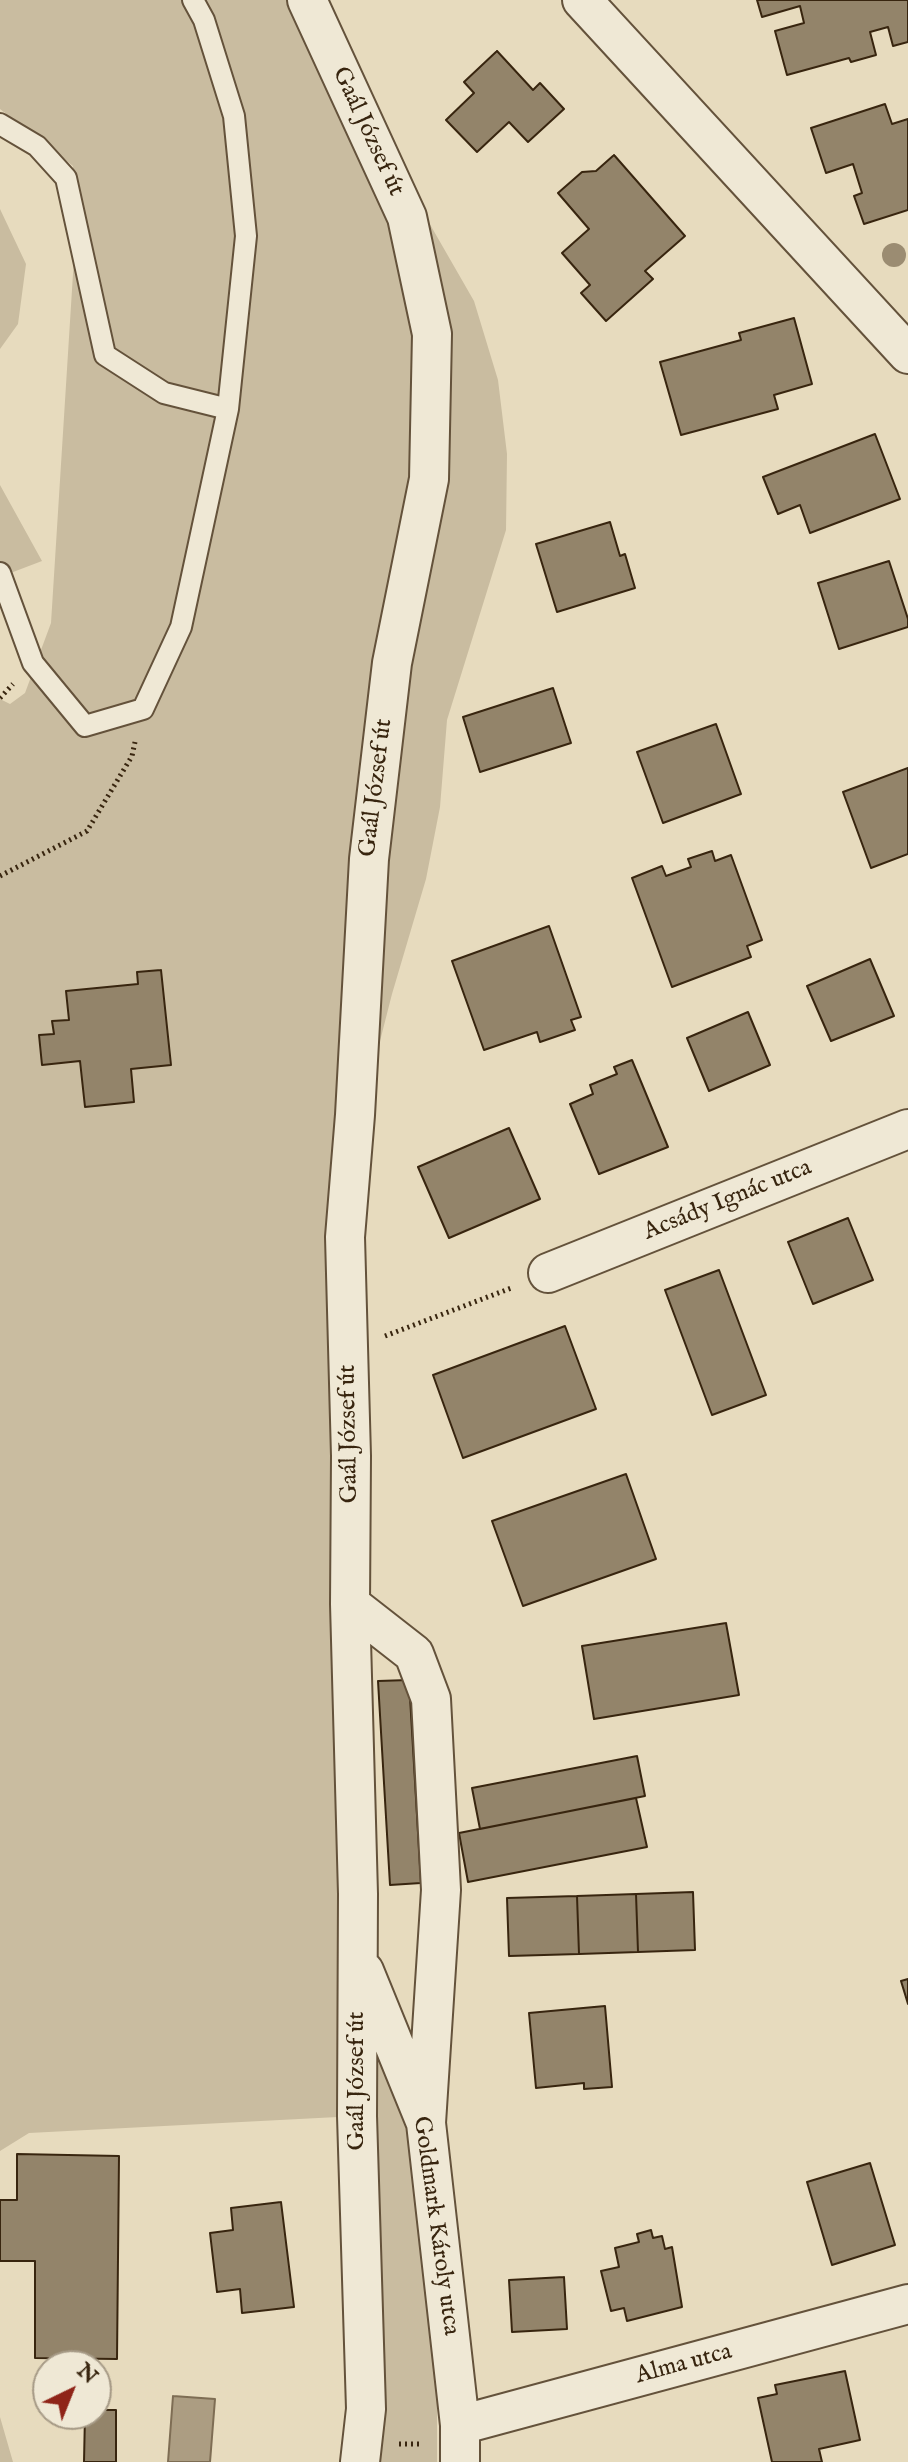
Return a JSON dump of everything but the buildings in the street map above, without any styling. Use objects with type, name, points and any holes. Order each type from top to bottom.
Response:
[{"type":"street","name":"Gaál József út","points":[[307,0],[407,217],[432,334],[429,479],[392,663],[369,859],[345,1237],[358,1954],[357,2116],[366,2409],[360,2462]]},
{"type":"street","points":[[582,0],[908,354]]},
{"type":"street","name":"Acsády Ignác utca","points":[[548,1273],[908,1129]]},
{"type":"street","points":[[350,1604],[414,1654],[431,1699],[441,1890],[426,2123]]},
{"type":"street","name":"Goldmark Károly utca","points":[[358,1954],[426,2123],[460,2444]]},
{"type":"street","name":"Alma utca","points":[[460,2444],[908,2304]]},
{"type":"lane","points":[[0,573],[33,663],[85,726],[143,709],[181,627],[228,409],[246,236],[234,116],[204,20],[193,0]]},
{"type":"lane","points":[[0,124],[37,146],[66,178],[105,355],[164,393],[228,409]]},
{"type":"path","points":[[0,876],[87,831],[132,756],[143,709]]},
{"type":"path","points":[[348,1351],[548,1273]]},
{"type":"path","points":[[366,2409],[394,2408],[395,2444],[460,2444]]},
{"type":"shaded area","points":[[0,0],[301,0],[474,301],[498,380],[507,454],[506,530],[447,720],[440,807],[426,879],[392,994],[330,1237],[342,1964],[419,2126],[437,2375],[437,2462],[366,2462],[357,2116],[29,2133],[0,2151],[0,699],[10,704],[25,693],[51,623],[74,258],[73,166],[0,109]]},
{"type":"shaded area","points":[[0,209],[26,264],[18,324],[0,349]]},
{"type":"shaded area","points":[[0,485],[42,561],[0,577]]},
{"type":"shaded area","points":[[173,2396],[215,2399],[210,2462],[168,2462]]},
{"type":"shaded area","points":[[0,2417],[13,2462],[0,2462]]}]
